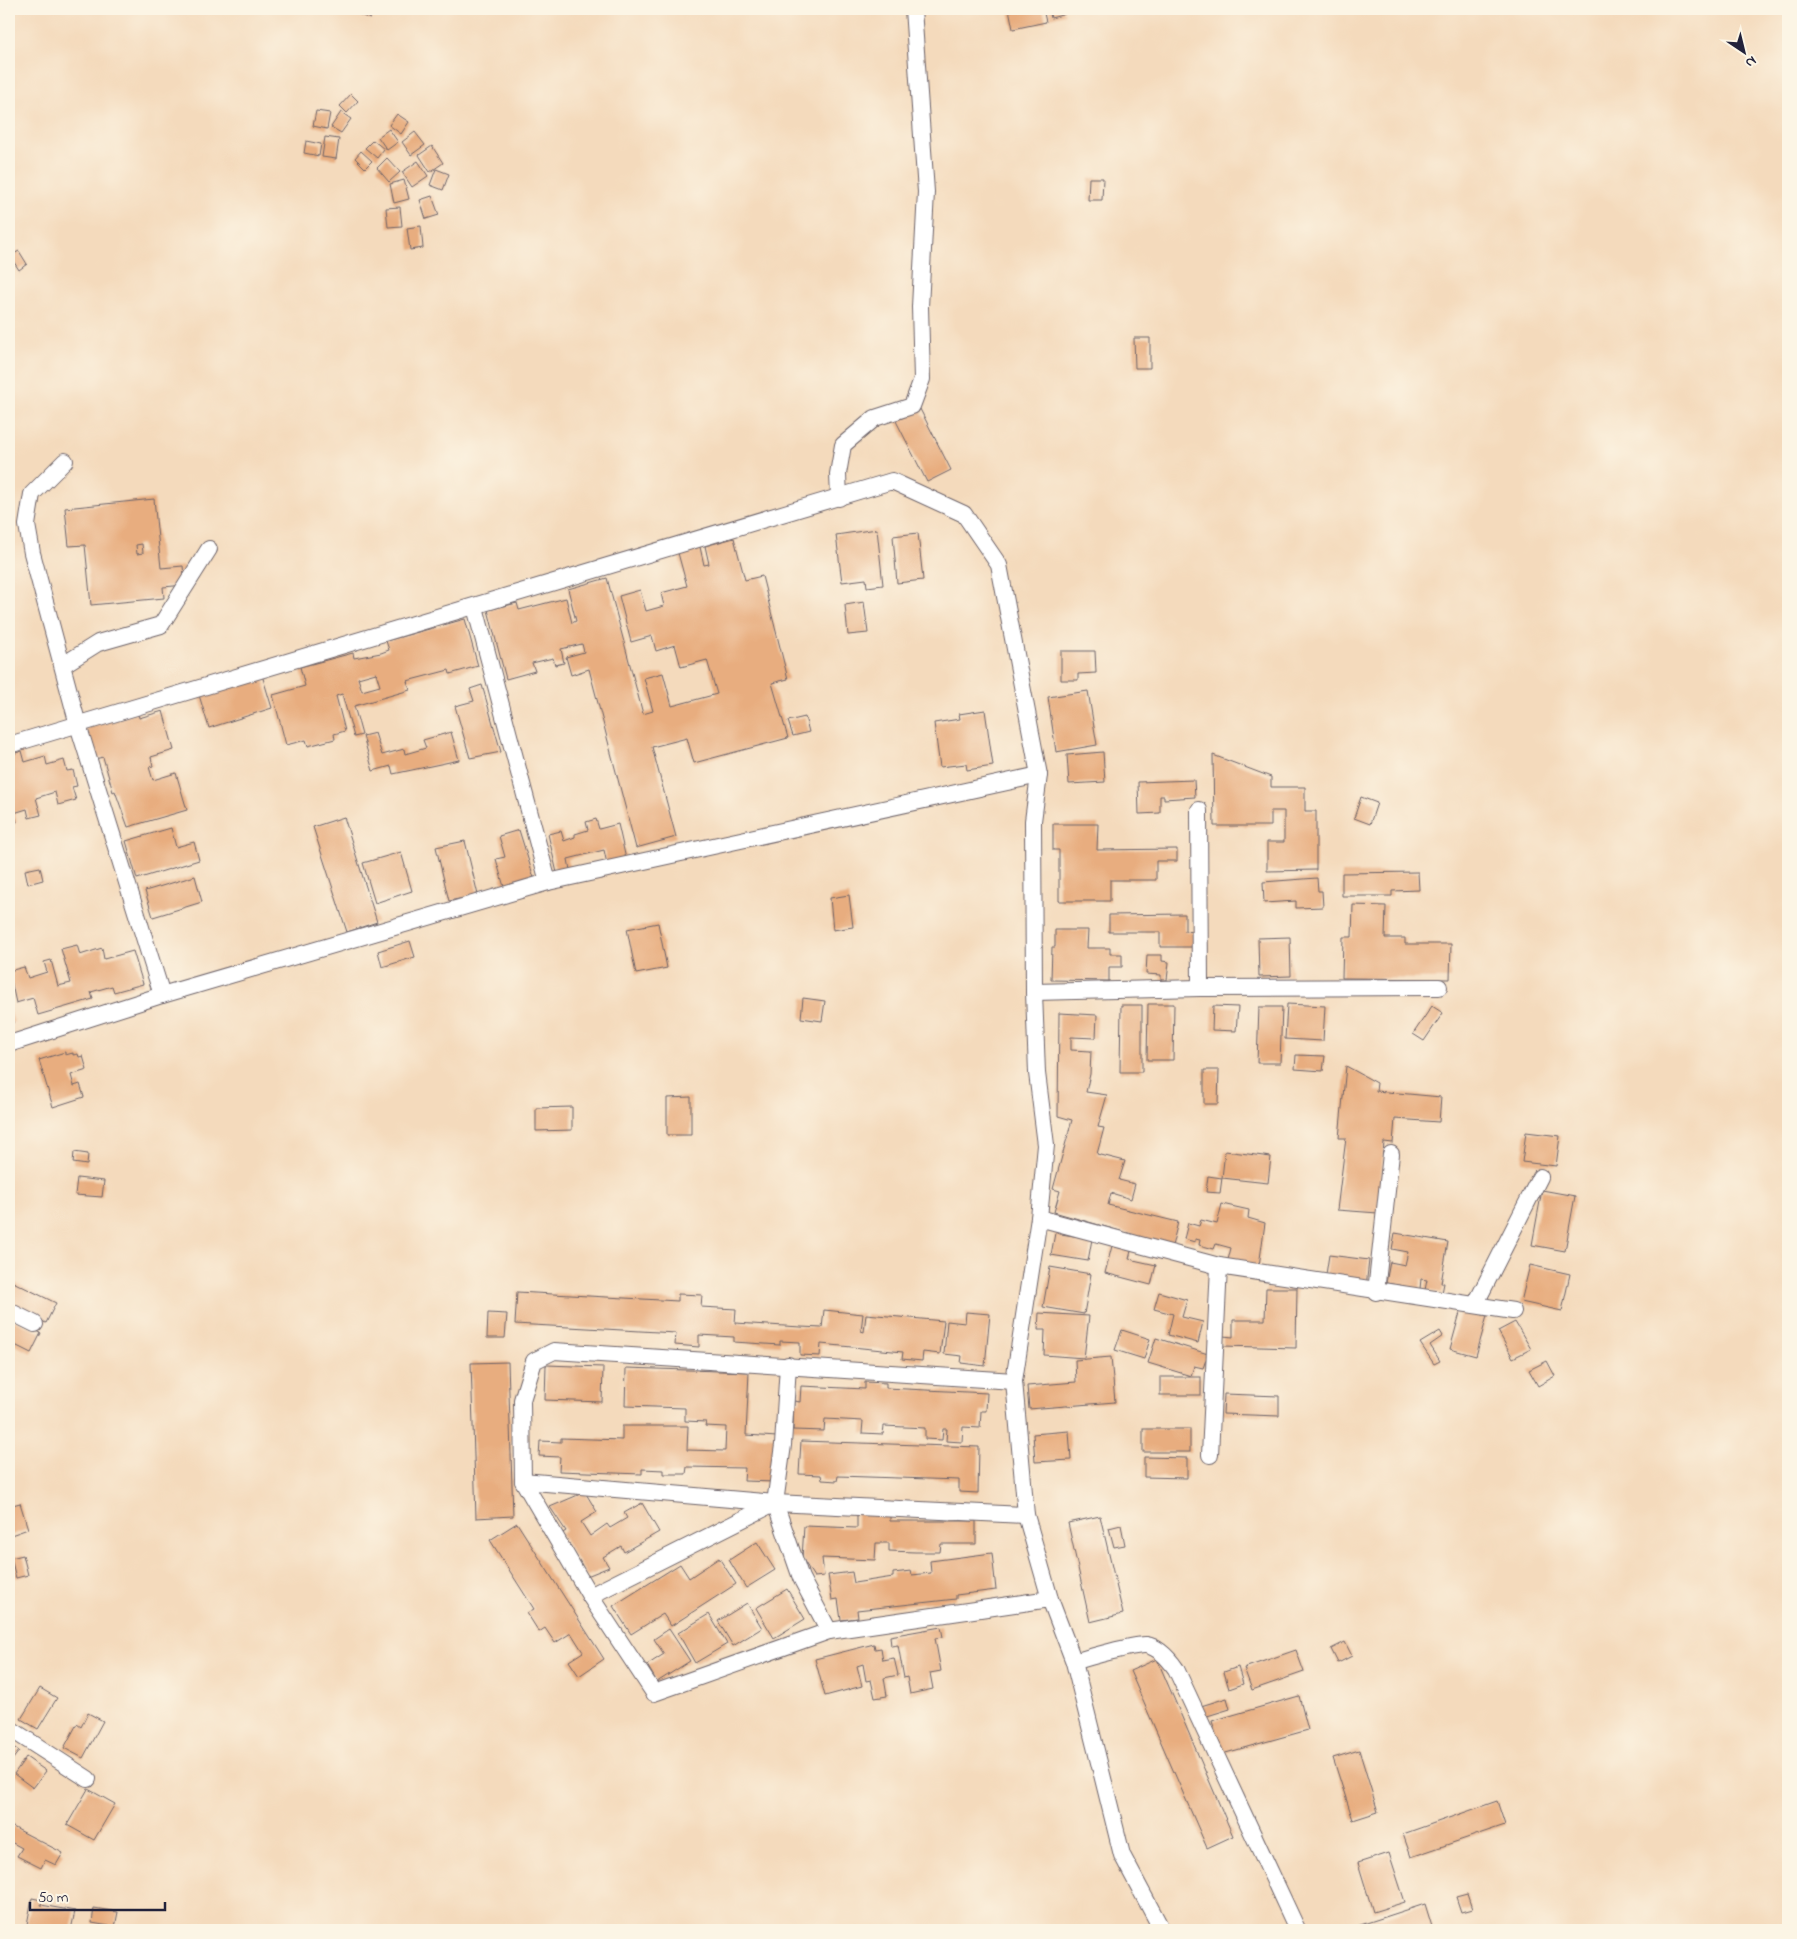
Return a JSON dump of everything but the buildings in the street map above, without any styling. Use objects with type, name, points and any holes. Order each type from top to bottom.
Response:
[{"type":"street","points":[[838,498],[838,474],[843,445],[875,418],[912,406],[922,379],[920,307],[926,192],[913,9]]},
{"type":"street","points":[[65,460],[32,494],[27,526],[32,553],[78,725],[162,995]]},
{"type":"street","points":[[9,745],[476,607],[892,481],[964,514],[999,565],[1039,775],[1033,821],[1034,992],[1037,1073],[1046,1145],[1039,1218],[1014,1381],[1026,1515],[1050,1599],[1074,1662],[1122,1856],[1162,1930]]},
{"type":"street","points":[[63,665],[98,643],[160,625],[209,550]]},
{"type":"street","points":[[476,607],[548,882]]},
{"type":"street","points":[[9,1044],[162,995],[548,882],[1039,775]]},
{"type":"street","points":[[1199,810],[1200,988]]},
{"type":"street","points":[[1034,992],[1200,988],[1439,987]]},
{"type":"street","points":[[1376,1292],[1391,1154]]},
{"type":"street","points":[[1475,1305],[1540,1177]]},
{"type":"street","points":[[1039,1218],[1219,1266],[1376,1292],[1513,1311]]},
{"type":"street","points":[[1210,1455],[1219,1266]]},
{"type":"street","points":[[9,1311],[35,1324]]},
{"type":"street","points":[[1014,1381],[554,1351],[534,1361],[522,1400],[523,1481],[590,1596],[654,1693],[829,1631],[1050,1599]]},
{"type":"street","points":[[788,1365],[783,1445],[775,1503],[801,1578],[829,1631]]},
{"type":"street","points":[[523,1481],[775,1503],[1026,1515]]},
{"type":"street","points":[[590,1596],[775,1503]]},
{"type":"street","points":[[1074,1662],[1091,1656],[1146,1645],[1166,1655],[1176,1669],[1193,1704],[1297,1929],[1294,1930]]},
{"type":"street","points":[[9,1728],[88,1780]]}]
